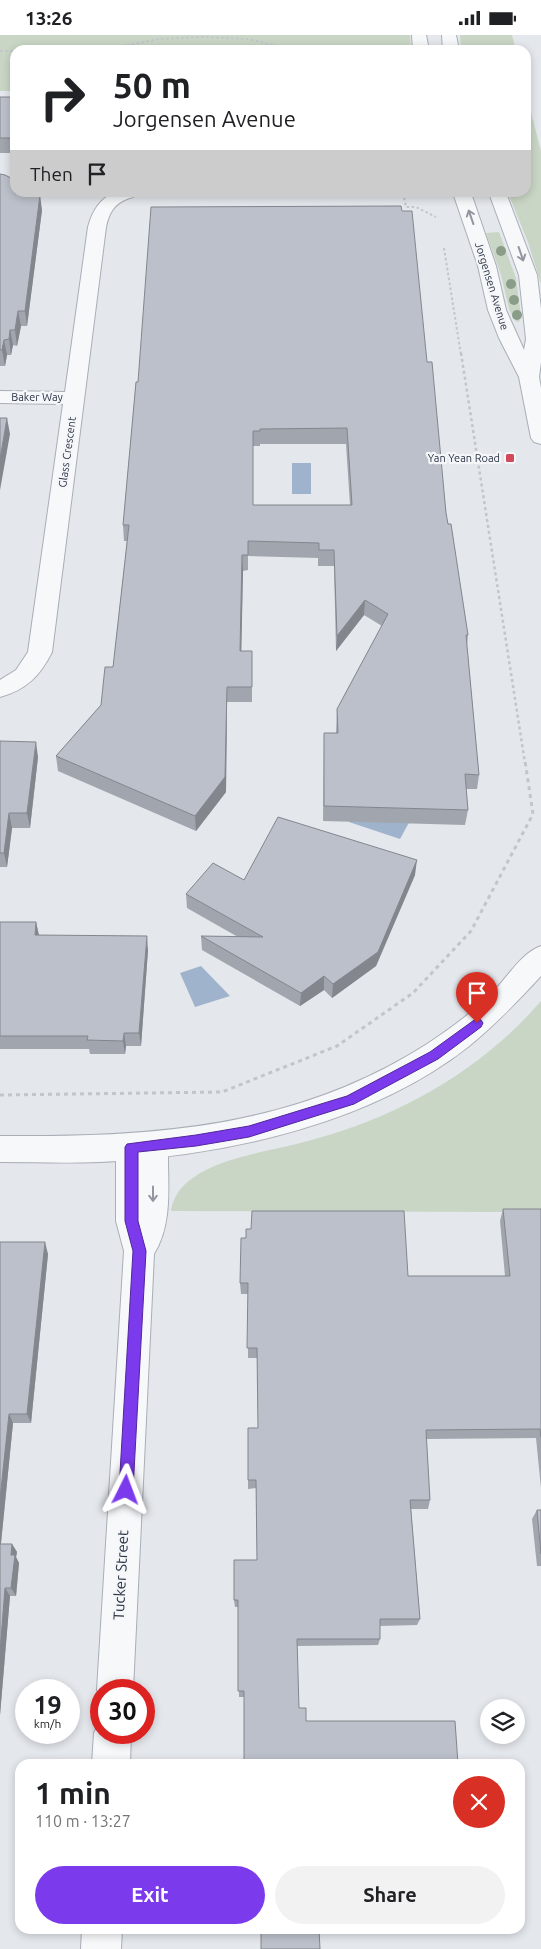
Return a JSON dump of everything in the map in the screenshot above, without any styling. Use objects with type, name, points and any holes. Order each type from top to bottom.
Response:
[{"type":"street","points":[[102,197],[110,200],[118,197]]},
{"type":"street","name":"Jorgensen Avenue","points":[[463,197],[487,266],[497,309],[508,338],[529,377],[541,438]]},
{"type":"street","name":"Jorgensen Avenue","points":[[499,197],[528,275],[535,339],[529,377]]},
{"type":"street","name":"Glass Crescent","points":[[0,689],[23,678],[34,667],[40,652],[96,227],[103,207],[110,200]]},
{"type":"street","name":"Baker Way","points":[[0,397],[74,397]]},
{"type":"street","points":[[0,1149],[142,1146],[196,1141],[249,1131],[350,1100],[434,1056],[498,1006],[523,981],[541,957]]},
{"type":"street","name":"Tucker Street","points":[[116,1679],[139,1251],[131,1221],[142,1146]]},
{"type":"street","points":[[111,1759],[112,1744]]},
{"type":"street","points":[[101,1949],[102,1934]]},
{"type":"path","points":[[248,39],[249,35]]},
{"type":"path","points":[[127,45],[177,37],[248,39],[282,45]]},
{"type":"path","points":[[404,197],[406,207],[416,207],[439,218]]},
{"type":"path","points":[[0,1095],[222,1092],[337,1046],[413,993],[472,931],[533,814],[443,239]]},
{"type":"green space","points":[[0,35],[410,35],[411,45],[10,45],[10,91],[0,91]]},
{"type":"green space","points":[[460,35],[512,35],[515,45],[461,45]]},
{"type":"green space","points":[[531,112],[541,151],[541,284],[528,242],[510,197],[531,197]]},
{"type":"green space","points":[[499,232],[516,278],[521,316],[519,322],[515,321],[509,309],[501,275],[486,233]]},
{"type":"green space","points":[[541,1001],[541,1212],[171,1211],[175,1197],[183,1186],[193,1177],[206,1170],[230,1160],[302,1143],[347,1129],[409,1103],[438,1087],[493,1048],[518,1026]]},
{"type":"water","points":[[292,463],[311,463],[311,494],[292,494]]},
{"type":"water","points":[[357,808],[412,817],[400,839],[349,822]]},
{"type":"water","points":[[201,966],[230,996],[195,1007],[180,973]]},
{"type":"building","points":[[0,97],[10,97],[10,138],[0,138]]},
{"type":"building","points":[[0,174],[10,178],[10,197],[40,197],[25,311],[18,311],[15,330],[10,330],[9,339],[4,340],[2,350],[0,350]]},
{"type":"building","points":[[401,206],[402,211],[412,211],[427,362],[432,362],[446,513],[448,524],[451,524],[468,635],[466,635],[479,775],[465,774],[468,810],[324,806],[324,733],[338,733],[337,709],[388,614],[365,600],[337,636],[334,550],[319,550],[319,543],[248,541],[248,555],[242,555],[240,651],[252,651],[252,687],[227,687],[225,777],[195,816],[56,756],[101,705],[105,667],[113,667],[129,525],[123,525],[136,382],[138,382],[151,207]],"holes":[[[347,428],[352,505],[253,505],[253,431],[260,431],[260,429]]]},
{"type":"building","points":[[0,418],[7,418],[0,459]]},
{"type":"building","points":[[0,741],[36,742],[27,813],[9,813],[4,853],[0,853]]},
{"type":"building","points":[[278,817],[417,860],[378,952],[333,984],[324,976],[301,993],[201,936],[263,937],[186,894],[213,863],[244,880]]},
{"type":"building","points":[[0,922],[36,922],[35,935],[147,936],[139,1033],[124,1033],[123,1041],[87,1040],[88,1036],[0,1036]]},
{"type":"building","points":[[503,1209],[541,1209],[541,1437],[540,1429],[426,1430],[430,1500],[410,1500],[420,1619],[380,1619],[380,1639],[297,1639],[299,1708],[306,1708],[306,1721],[455,1721],[458,1759],[244,1759],[244,1691],[238,1691],[238,1600],[234,1600],[234,1560],[257,1560],[256,1480],[248,1480],[248,1428],[258,1428],[257,1348],[247,1348],[248,1283],[240,1283],[241,1238],[246,1238],[246,1229],[251,1229],[252,1211],[404,1211],[408,1276],[510,1276]]},
{"type":"building","points":[[0,1242],[45,1242],[27,1414],[9,1414],[0,1499]]},
{"type":"building","points":[[537,1510],[541,1510],[541,1554]]},
{"type":"building","points":[[0,1544],[12,1544],[11,1555],[15,1555],[11,1588],[5,1588],[0,1652]]},
{"type":"building","points":[[261,1934],[319,1934],[320,1949],[261,1949]]},
{"type":"place","name":"Yan Yean Road","points":[[510,458]]},
{"type":"route","points":[[126,1490],[139,1251],[131,1221],[132,1147],[196,1141],[249,1131],[301,1117],[350,1100],[434,1056],[477,1023]]}]
